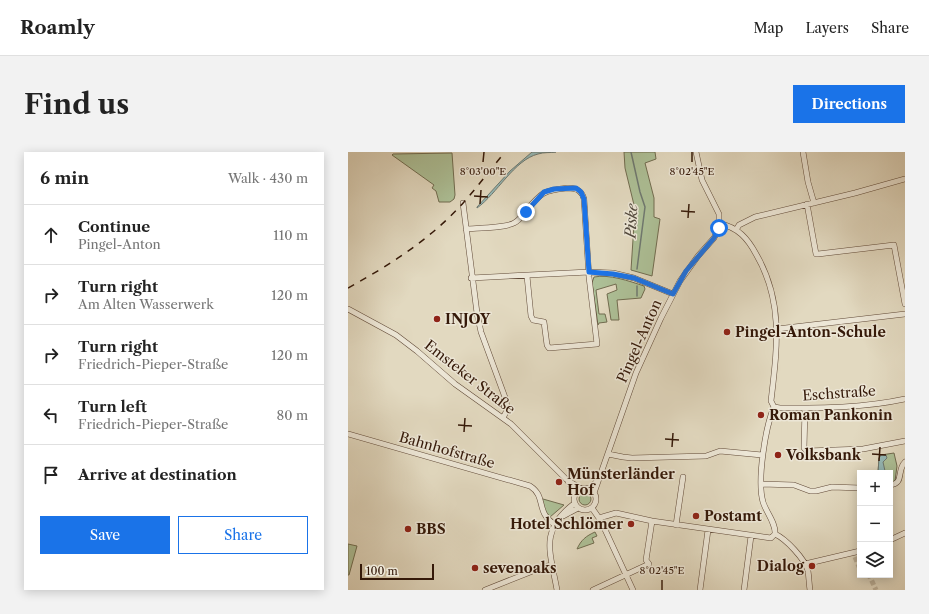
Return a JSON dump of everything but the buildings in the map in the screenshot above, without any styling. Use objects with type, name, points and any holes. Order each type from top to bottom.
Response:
[{"type":"street","points":[[599,518],[616,513],[652,522],[751,536],[771,538],[775,534],[775,528],[763,502],[761,484],[762,455],[774,407],[771,402],[777,329],[773,296],[766,273],[752,247],[736,230],[720,224],[719,214],[702,180],[696,152]]},
{"type":"street","points":[[802,152],[814,203]]},
{"type":"street","points":[[736,230],[745,222],[756,217],[855,193],[905,179]]},
{"type":"street","points":[[466,229],[507,226],[514,223],[544,192],[554,189],[576,188],[581,192],[584,199],[589,272],[597,344],[549,348],[547,345],[544,322],[533,320],[531,316],[527,276]]},
{"type":"street","points":[[463,203],[471,278],[477,313],[481,332],[506,400],[507,410],[503,418]]},
{"type":"street","points":[[807,204],[816,254],[894,245],[905,304]]},
{"type":"street","name":"Pingel-Anton","points":[[592,491],[600,478],[636,373],[673,294],[686,271],[716,235],[720,224]]},
{"type":"street","points":[[471,278],[589,272],[634,278],[673,294]]},
{"type":"street","name":"Emsteker Straße","points":[[348,309],[396,335],[417,351],[455,384],[519,430],[566,478],[581,489]]},
{"type":"street","points":[[777,329],[905,314]]},
{"type":"street","name":"Eschstraße","points":[[774,407],[805,408],[866,405],[905,399]]},
{"type":"street","points":[[805,408],[804,446],[806,450],[831,451],[868,448],[905,441]]},
{"type":"street","name":"Bahnhofstraße","points":[[348,434],[530,486],[537,491],[544,515],[554,524]]},
{"type":"street","points":[[608,454],[627,458],[706,456],[720,451],[762,455]]},
{"type":"street","points":[[893,484],[899,482],[901,478],[902,465],[905,462]]},
{"type":"street","points":[[676,525],[683,477]]},
{"type":"street","name":"Emsteker Straße","points":[[566,478],[576,494]]},
{"type":"street","points":[[761,484],[794,485],[810,491],[832,488],[857,488]]},
{"type":"street","points":[[584,488],[592,491],[596,500],[592,508],[586,510],[576,505],[576,494],[581,489],[584,488]]},
{"type":"street","points":[[557,590],[552,565],[550,541],[551,532],[554,524],[559,518],[576,505]]},
{"type":"street","points":[[592,508],[599,518],[633,590]]},
{"type":"street","points":[[593,590],[648,564],[646,560],[652,522]]},
{"type":"street","points":[[700,590],[708,530]]},
{"type":"street","points":[[893,539],[905,533]]},
{"type":"street","points":[[775,534],[787,542],[805,564],[808,571],[810,590]]},
{"type":"street","points":[[744,590],[751,536]]},
{"type":"street","points":[[805,564],[854,555],[857,553]]},
{"type":"street","points":[[485,590],[543,567],[552,565]]},
{"type":"green space","points":[[624,152],[655,152],[656,159],[645,163],[654,198],[654,217],[660,219],[652,276],[631,270],[635,209],[625,168]]},
{"type":"green space","points":[[452,153],[455,195],[454,199],[450,202],[439,202],[436,191],[432,188],[434,185],[392,155],[393,154]]},
{"type":"green space","points":[[606,276],[619,278],[644,286],[645,289],[641,298],[617,300],[619,320],[611,320],[607,294],[617,290],[616,284],[596,290],[599,314],[605,314],[607,322],[599,323],[598,325],[592,283],[594,277]]},
{"type":"green space","points":[[894,453],[897,466],[895,481],[893,482],[893,470],[878,470],[879,458],[881,455]]},
{"type":"green space","points":[[587,493],[590,494],[590,504],[583,505],[580,504],[579,497],[580,494]]},
{"type":"green space","points":[[542,499],[564,505],[550,517],[546,515]]},
{"type":"green space","points":[[595,532],[597,536],[592,538],[594,543],[577,549],[584,539]]},
{"type":"green space","points":[[348,544],[357,546],[349,575],[348,575]]},
{"type":"water","points":[[532,152],[556,152],[542,153],[529,157],[513,170],[492,194],[477,208],[510,171]]},
{"type":"water","points":[[881,455],[886,455],[887,458],[883,462],[885,470],[878,470],[879,458]]},
{"type":"waterway","name":"Piske","points":[[631,152],[645,207],[637,269]]},
{"type":"waterway","name":"Piske","points":[[637,286],[637,296]]},
{"type":"tunnel","points":[[855,557],[857,562]]},
{"type":"tunnel","points":[[870,578],[876,590]]},
{"type":"railway","points":[[348,288],[410,250],[452,215],[505,152]]},
{"type":"place","name":"INJOY","points":[[437,319]]},
{"type":"place","name":"Pingel-Anton-Schule","points":[[727,332]]},
{"type":"place","name":"Roman Pankonin","points":[[761,415]]},
{"type":"place","name":"Volksbank","points":[[778,455]]},
{"type":"place","name":"Münsterländer Hof","points":[[559,482]]},
{"type":"place","name":"Postamt","points":[[696,516]]},
{"type":"place","name":"Hotel Schlömer","points":[[631,524]]},
{"type":"place","name":"BBS","points":[[408,529]]},
{"type":"place","name":"Dialog","points":[[812,566]]},
{"type":"place","name":"sevenoaks","points":[[475,568]]},
{"type":"route","points":[[526,212],[544,192],[554,189],[576,188],[581,192],[584,199],[589,272],[634,278],[673,294],[686,271],[714,238],[719,228]]}]
